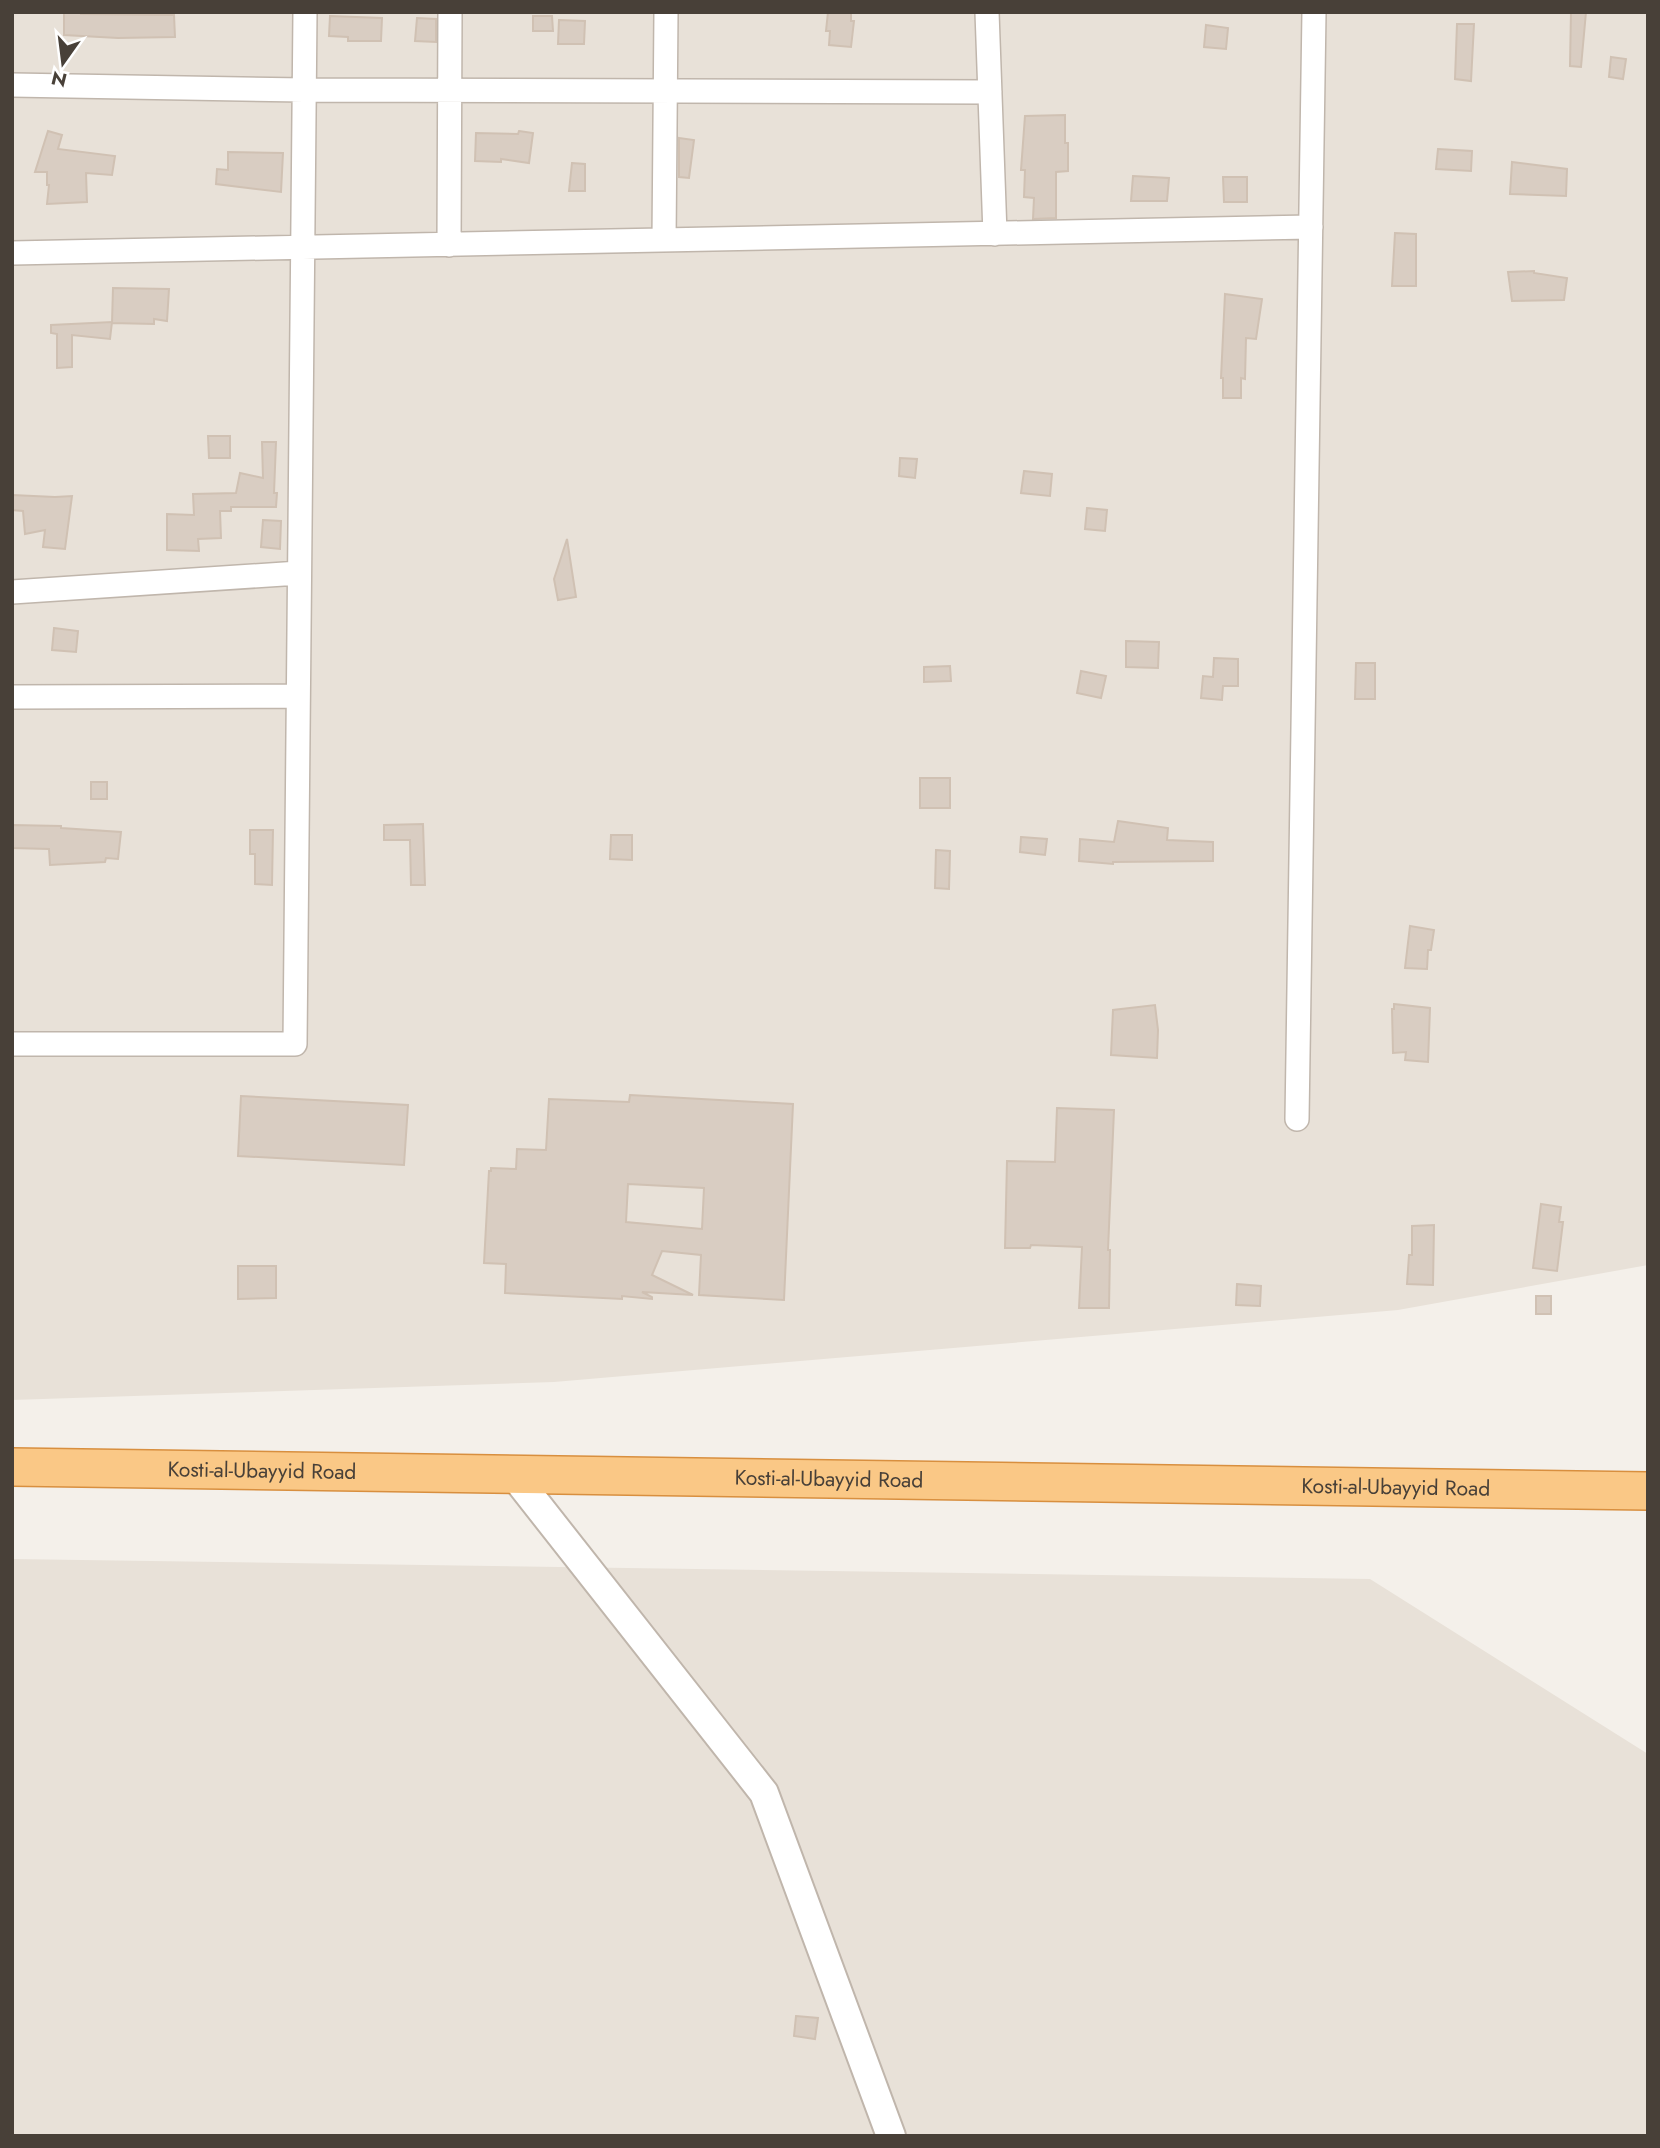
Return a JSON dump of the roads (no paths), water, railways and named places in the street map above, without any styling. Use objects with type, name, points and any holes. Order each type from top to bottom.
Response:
[{"type":"highway","name":"Kosti-al-Ubayyid Road","points":[[12,1467],[1648,1491]]},
{"type":"street","points":[[12,1044],[295,1044],[304,12]]},
{"type":"street","points":[[449,245],[450,12]]},
{"type":"street","points":[[664,240],[667,12]]},
{"type":"street","points":[[987,12],[995,234]]},
{"type":"street","points":[[1297,1119],[1314,12]]},
{"type":"street","points":[[12,85],[304,90],[990,92]]},
{"type":"street","points":[[12,253],[1311,227]]},
{"type":"street","points":[[12,592],[299,573]]},
{"type":"street","points":[[12,697],[298,696]]},
{"type":"street","points":[[513,1474],[764,1793],[891,2136]]}]
